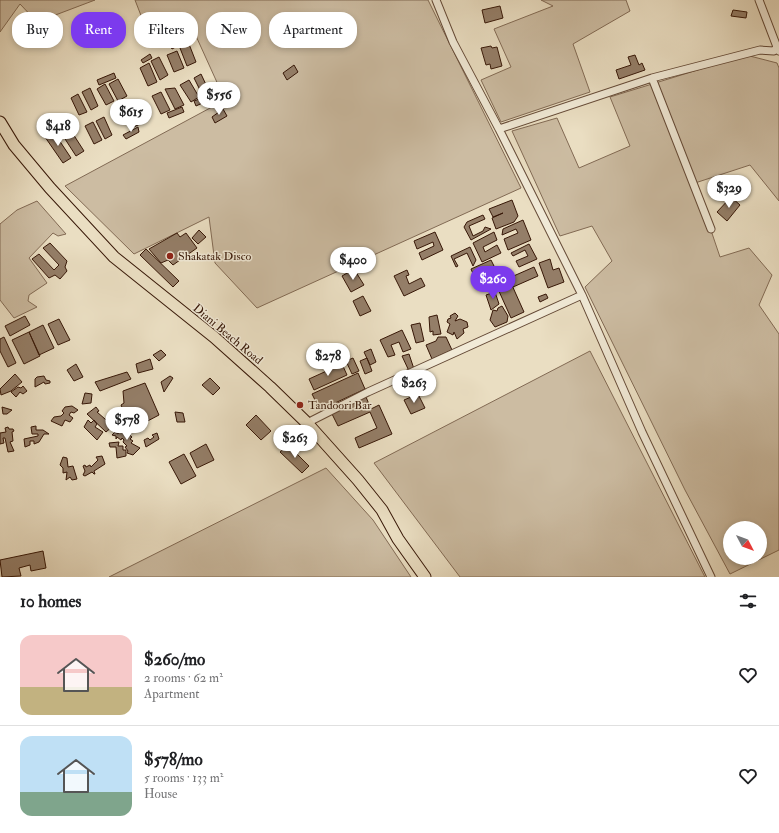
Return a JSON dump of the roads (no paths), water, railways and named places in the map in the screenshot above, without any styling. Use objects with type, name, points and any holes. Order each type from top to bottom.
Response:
[{"type":"main road","name":"Diani Beach Road","points":[[0,122],[14,145],[50,188],[114,257],[214,337],[270,387],[307,423],[377,504],[425,577]]},
{"type":"street","points":[[436,0],[453,42],[499,129],[582,295],[646,440],[711,577]]},
{"type":"street","points":[[499,129],[652,78],[760,50],[774,51],[778,49],[759,0]]},
{"type":"street","points":[[652,78],[711,229]]},
{"type":"street","points":[[307,423],[368,392],[582,295]]},
{"type":"place","name":"Shakatak Disco","points":[[170,256]]},
{"type":"place","name":"Tandoori Bar","points":[[300,405]]}]
